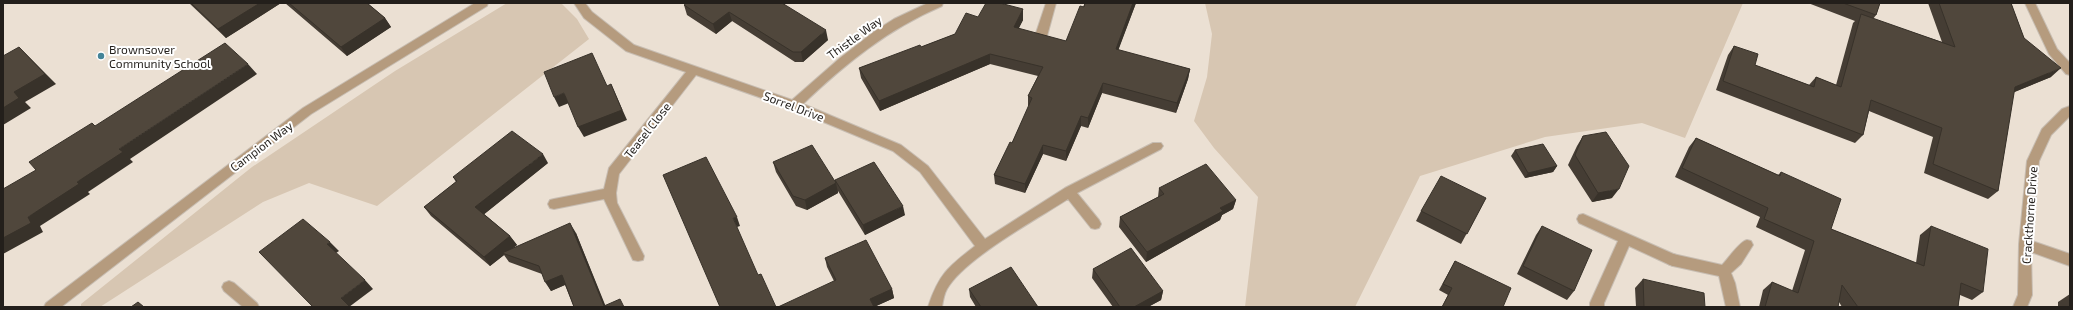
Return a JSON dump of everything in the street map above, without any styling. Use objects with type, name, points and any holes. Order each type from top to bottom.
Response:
[{"type":"street","name":"Campion Way","points":[[51,307],[307,112],[483,3]]},
{"type":"street","name":"Sorrel Drive","points":[[579,3],[588,15],[630,48],[794,105],[897,148],[924,169],[982,246]]},
{"type":"street","name":"Thistle Way","points":[[794,105],[838,64],[892,25],[938,3]]},
{"type":"street","points":[[1041,36],[1051,3]]},
{"type":"street","points":[[2030,3],[2053,51],[2070,71]]},
{"type":"street","name":"Teasel Close","points":[[638,256],[611,203],[610,193],[613,172],[693,71]]},
{"type":"street","name":"Crackthorne Drive","points":[[2020,307],[2025,295],[2025,244],[2033,161],[2046,132],[2066,112],[2070,111]]},
{"type":"street","points":[[935,307],[941,287],[956,268],[982,246],[1069,192],[1156,146]]},
{"type":"street","points":[[1069,192],[1096,224]]},
{"type":"street","points":[[554,204],[610,193]]},
{"type":"street","points":[[1583,219],[1673,260],[1724,271]]},
{"type":"street","points":[[1597,307],[1597,302],[1626,238]]},
{"type":"street","points":[[2025,244],[2070,260]]},
{"type":"street","points":[[1724,271],[1736,260],[1747,245]]},
{"type":"street","points":[[1724,271],[1729,283],[1733,307]]},
{"type":"street","points":[[229,287],[252,307]]},
{"type":"shaded area","points":[[507,3],[561,3],[577,19],[589,39],[377,206],[309,183],[263,202],[100,307],[81,307],[81,304],[252,167],[395,71]]},
{"type":"shaded area","points":[[1205,3],[1743,3],[1685,138],[1642,123],[1545,137],[1420,176],[1355,307],[1245,307],[1258,197],[1214,148],[1194,121],[1207,77],[1212,34]]},
{"type":"building","points":[[191,3],[260,3],[218,29]]},
{"type":"building","points":[[289,3],[367,3],[385,18],[341,47]]},
{"type":"building","points":[[687,3],[782,3],[826,30],[801,52],[793,52],[729,12],[713,24],[684,5]]},
{"type":"building","points":[[986,3],[1000,3],[1023,9],[1014,27],[1066,41],[1080,6],[1084,7],[1085,3],[1133,3],[1116,49],[1190,69],[1177,103],[1103,83],[1088,118],[1081,116],[1066,151],[1043,145],[1025,184],[994,175],[1010,142],[1012,143],[1032,98],[1028,96],[1043,67],[990,54],[879,101],[859,68],[920,45],[921,47],[955,34],[966,13],[978,17]]},
{"type":"building","points":[[1843,3],[1880,3],[1876,15]]},
{"type":"building","points":[[1939,3],[2011,3],[2024,38],[2061,68],[2015,87],[1998,191],[1933,164],[1942,128],[1871,100],[1863,135],[1723,81],[1734,46],[1758,54],[1755,65],[1814,87],[1816,77],[1841,87],[1861,14],[1955,47]]},
{"type":"building","points":[[225,43],[248,64],[119,149],[123,152],[77,182],[79,184],[28,217],[31,223],[3,238],[3,189],[36,170],[29,162],[92,123],[95,126]]},
{"type":"building","points":[[19,47],[45,74],[14,92],[19,98],[3,108],[3,56]]},
{"type":"building","points":[[592,53],[607,86],[611,84],[622,110],[578,127],[564,93],[554,97],[544,72]]},
{"type":"building","points":[[512,131],[543,154],[475,207],[510,236],[484,257],[424,207],[457,181],[453,177]]},
{"type":"building","points":[[1606,132],[1629,166],[1619,189],[1598,193],[1575,155],[1583,136]]},
{"type":"building","points":[[1696,138],[1780,176],[1781,172],[1841,199],[1831,229],[1924,266],[1931,226],[1988,249],[1983,292],[1961,283],[1958,307],[1858,307],[1842,285],[1838,307],[1765,307],[1772,282],[1798,293],[1814,241],[1764,219],[1768,208],[1682,168]]},
{"type":"building","points":[[1543,144],[1557,166],[1528,173],[1515,150]]},
{"type":"building","points":[[812,145],[836,183],[805,200],[793,196],[773,162]]},
{"type":"building","points":[[706,157],[737,217],[733,218],[758,275],[761,274],[776,307],[720,307],[663,175]]},
{"type":"building","points":[[874,162],[903,206],[863,225],[835,180]]},
{"type":"building","points":[[1206,164],[1236,200],[1220,208],[1223,211],[1147,252],[1120,217],[1164,194],[1159,188]]},
{"type":"building","points":[[1441,176],[1486,198],[1467,234],[1421,211]]},
{"type":"building","points":[[303,219],[330,242],[327,244],[365,280],[341,298],[350,307],[313,307],[259,252]]},
{"type":"building","points":[[570,223],[604,306],[620,299],[624,307],[574,307],[562,275],[545,282],[539,266],[502,253]]},
{"type":"building","points":[[1542,226],[1592,250],[1574,291],[1523,266]]},
{"type":"building","points":[[866,240],[892,289],[870,299],[874,307],[778,307],[836,280],[825,258]]},
{"type":"building","points":[[1131,248],[1163,291],[1134,307],[1120,307],[1093,269]]},
{"type":"building","points":[[1455,261],[1511,288],[1503,307],[1442,307],[1452,288],[1443,284]]},
{"type":"building","points":[[1011,267],[1038,307],[981,307],[969,289]]},
{"type":"building","points":[[1643,279],[1704,293],[1705,307],[1644,307]]},
{"type":"building","points":[[138,302],[144,307],[131,307]]},
{"type":"place","name":"Brownsover Community School","points":[[101,56]]}]
